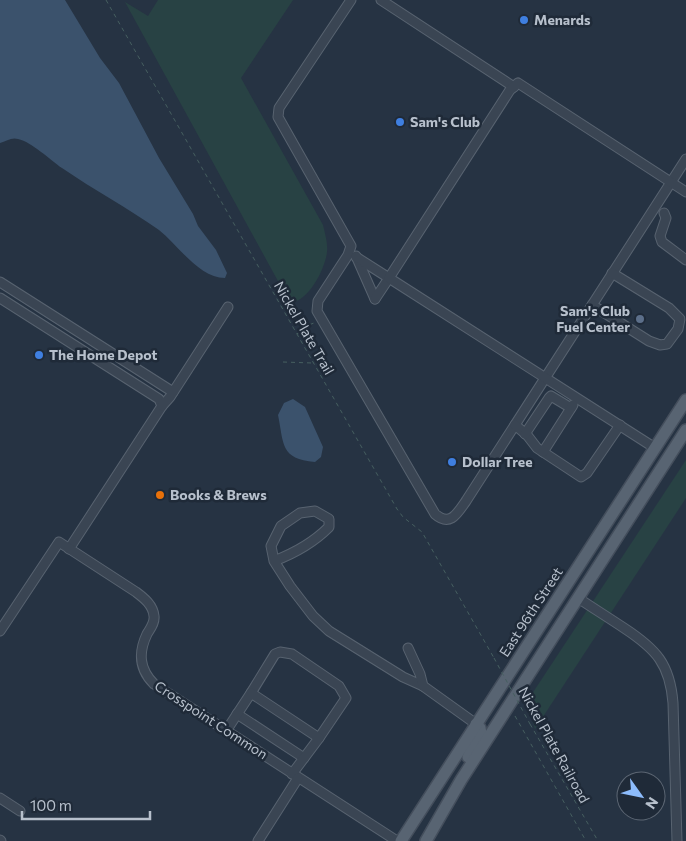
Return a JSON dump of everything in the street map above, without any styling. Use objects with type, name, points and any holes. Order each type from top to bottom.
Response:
[{"type":"main road","name":"East 96th Street","points":[[399,841],[686,400]]},
{"type":"main road","points":[[426,841],[461,780],[686,430]]},
{"type":"main road","points":[[578,598],[573,593],[574,587],[600,546],[617,506]]},
{"type":"main road","points":[[461,780],[465,763],[481,733],[480,728],[476,724]]},
{"type":"street","points":[[351,0],[279,108],[278,117],[351,246],[375,299],[507,94],[518,83],[686,192]]},
{"type":"street","points":[[381,0],[514,87]]},
{"type":"street","points":[[351,246],[348,255],[318,301],[317,311],[320,320],[435,514],[441,519],[449,520],[456,515],[686,159]]},
{"type":"street","points":[[664,213],[666,218],[660,236],[662,242],[686,260]]},
{"type":"street","points":[[356,257],[655,448]]},
{"type":"street","points":[[592,305],[660,345],[667,344],[678,329],[680,319],[669,308],[612,273]]},
{"type":"street","points":[[0,282],[172,394]]},
{"type":"street","points":[[0,298],[161,402]]},
{"type":"street","points":[[0,631],[59,542],[69,549],[161,402],[172,394],[228,307]]},
{"type":"street","points":[[525,434],[552,396],[571,408]]},
{"type":"street","points":[[543,452],[577,398]]},
{"type":"street","points":[[515,425],[537,448],[578,476],[585,476],[620,426]]},
{"type":"street","points":[[274,560],[289,555],[319,537],[329,527],[329,519],[315,511],[300,513],[281,526],[271,546],[274,560],[290,586],[313,616],[329,631],[404,677],[423,686],[476,724]]},
{"type":"street","name":"Crosspoint Common","points":[[69,549],[148,601],[154,617],[153,624],[140,655],[142,668],[154,684],[399,841]]},
{"type":"street","points":[[578,598],[646,642],[657,654],[668,674],[672,687],[673,703],[677,841]]},
{"type":"street","points":[[408,648],[420,674],[423,686]]},
{"type":"street","points":[[226,731],[275,654],[280,652],[292,654],[339,686],[346,698],[304,758],[258,841]]},
{"type":"street","points":[[251,693],[319,738]]},
{"type":"street","points":[[237,714],[304,758]]},
{"type":"street","points":[[0,798],[20,811]]},
{"type":"street","points":[[676,803],[686,803]]},
{"type":"path","name":"Nickel Plate Trail","points":[[106,0],[397,509],[403,517],[422,532],[494,658]]},
{"type":"path","points":[[296,334],[306,326],[320,320]]},
{"type":"path","points":[[283,362],[312,363]]},
{"type":"path","name":"Nickel Plate Railroad","points":[[494,658],[598,841]]},
{"type":"path","points":[[513,713],[586,841]]},
{"type":"green space","points":[[158,0],[293,0],[241,78],[323,225],[327,249],[326,259],[315,283],[304,297],[297,301],[290,303],[125,2],[148,16]]},
{"type":"green space","points":[[686,460],[686,498],[535,729],[526,703]]},
{"type":"water","points":[[0,0],[65,0],[100,58],[119,83],[198,226],[216,250],[227,273],[225,278],[215,277],[206,273],[189,260],[159,230],[57,165],[29,144],[16,139],[9,139],[0,143]]},
{"type":"water","points":[[293,399],[305,407],[323,447],[321,457],[315,462],[295,457],[289,453],[283,442],[278,415],[284,403]]},
{"type":"place","name":"Menards","points":[[524,20]]},
{"type":"place","name":"Sam's Club","points":[[400,122]]},
{"type":"place","name":"Sam's Club Fuel Center","points":[[640,319]]},
{"type":"place","name":"The Home Depot","points":[[39,355]]},
{"type":"place","name":"Dollar Tree","points":[[452,462]]},
{"type":"place","name":"Books & Brews","points":[[160,495]]}]
